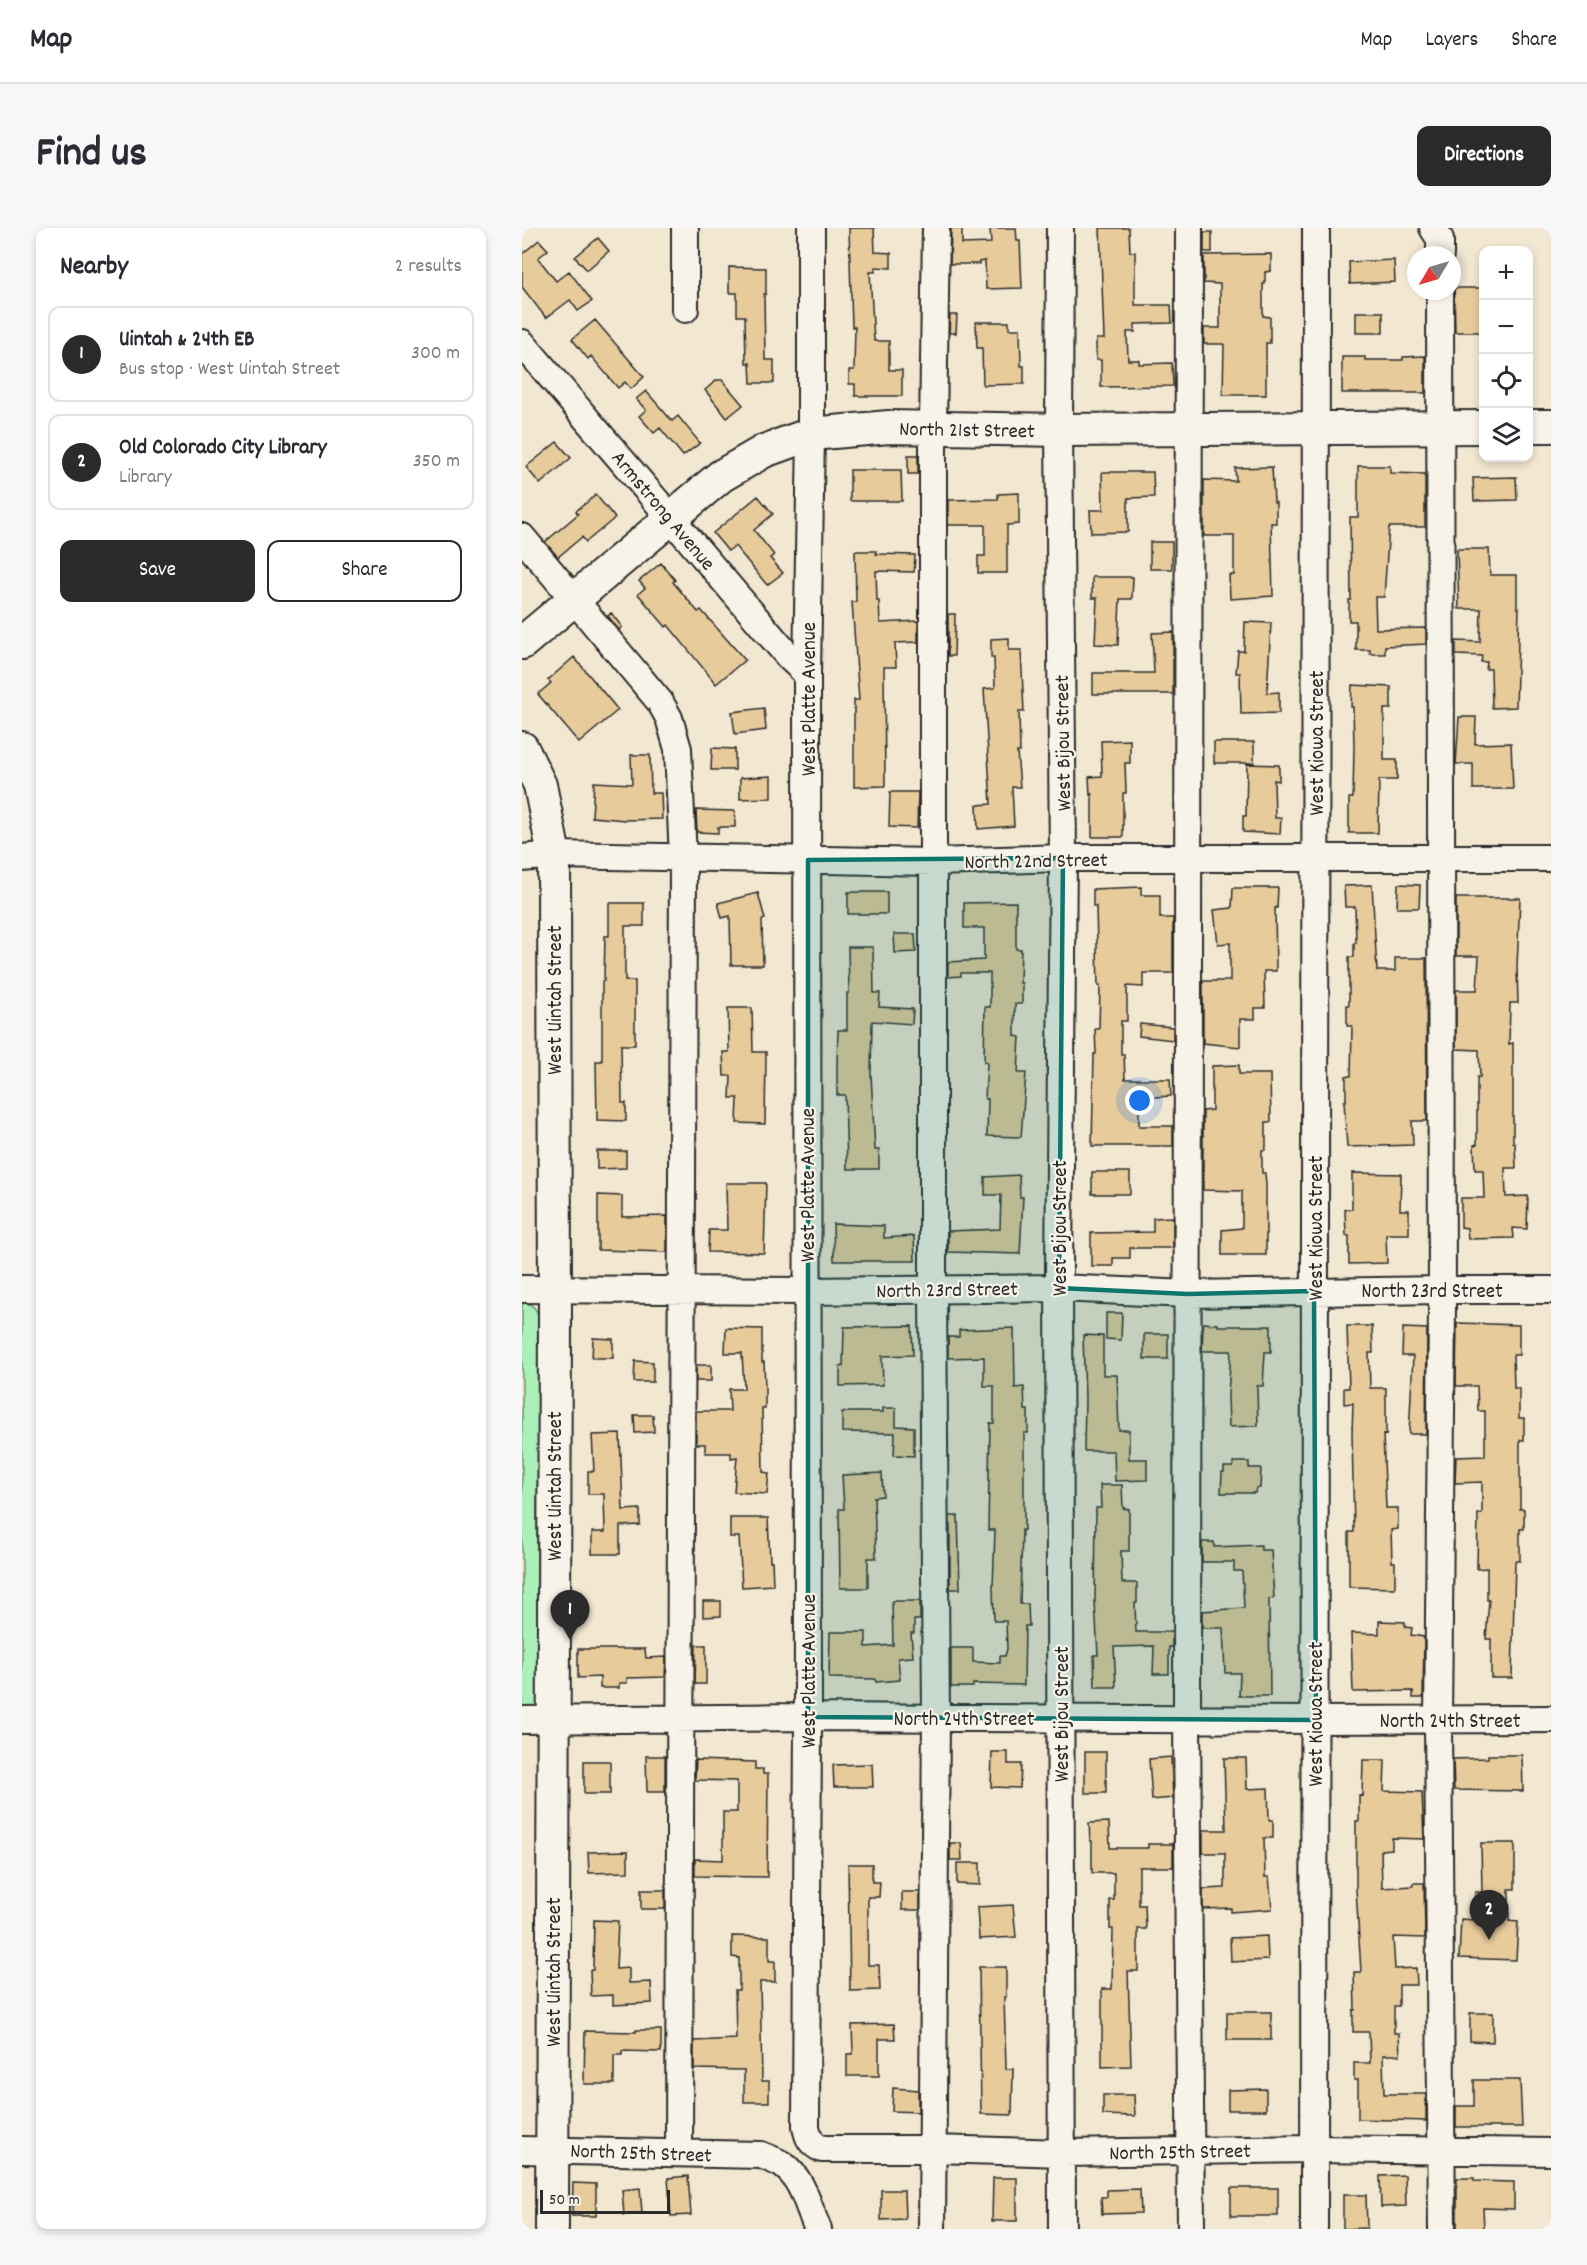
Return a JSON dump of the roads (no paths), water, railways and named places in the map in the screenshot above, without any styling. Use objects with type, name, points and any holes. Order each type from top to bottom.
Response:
[{"type":"main road","points":[[1533,426],[1551,426]]},
{"type":"main road","name":"North 21st Street","points":[[522,643],[721,476],[764,451],[812,434],[889,427],[1059,430],[1479,427]]},
{"type":"main road","name":"West Uintah Street","points":[[522,748],[540,785],[554,855],[554,1721],[537,2150],[552,2229]]},
{"type":"street","points":[[684,228],[685,309]]},
{"type":"street","name":"West Platte Avenue","points":[[811,228],[812,434],[807,674],[806,2126],[811,2141]]},
{"type":"street","points":[[932,2229],[936,1717],[933,1289],[933,428],[936,228]]},
{"type":"street","name":"West Bijou Street","points":[[1060,228],[1059,430],[1063,858],[1059,1288],[1062,2229]]},
{"type":"street","points":[[1189,228],[1190,858],[1187,1719],[1191,2229]]},
{"type":"street","name":"West Kiowa Street","points":[[1314,2229],[1316,228]]},
{"type":"street","points":[[1433,228],[1440,239],[1440,246]]},
{"type":"street","points":[[1440,300],[1443,1290],[1438,1720],[1442,2229]]},
{"type":"street","name":"Armstrong Avenue","points":[[522,343],[789,657],[807,674]]},
{"type":"street","points":[[522,537],[660,702],[669,718],[678,749],[683,858],[679,2153]]},
{"type":"street","name":"North 22nd Street","points":[[522,858],[554,855],[934,862],[1063,858],[1551,858]]},
{"type":"street","name":"North 23rd Street","points":[[522,1289],[807,1291],[1059,1288],[1188,1294],[1551,1290]]},
{"type":"street","name":"North 24th Street","points":[[522,1720],[808,1717],[1551,1719]]},
{"type":"street","name":"North 25th Street","points":[[811,2141],[822,2149],[934,2149],[1063,2153],[1313,2149],[1551,2152]]},
{"type":"street","name":"North 25th Street","points":[[537,2150],[761,2155],[784,2166],[798,2182],[808,2200],[811,2226]]},
{"type":"place","name":"Uintah & 24th EB","points":[[570,1640]]},
{"type":"place","name":"Old Colorado City Library","points":[[1489,1940]]}]
